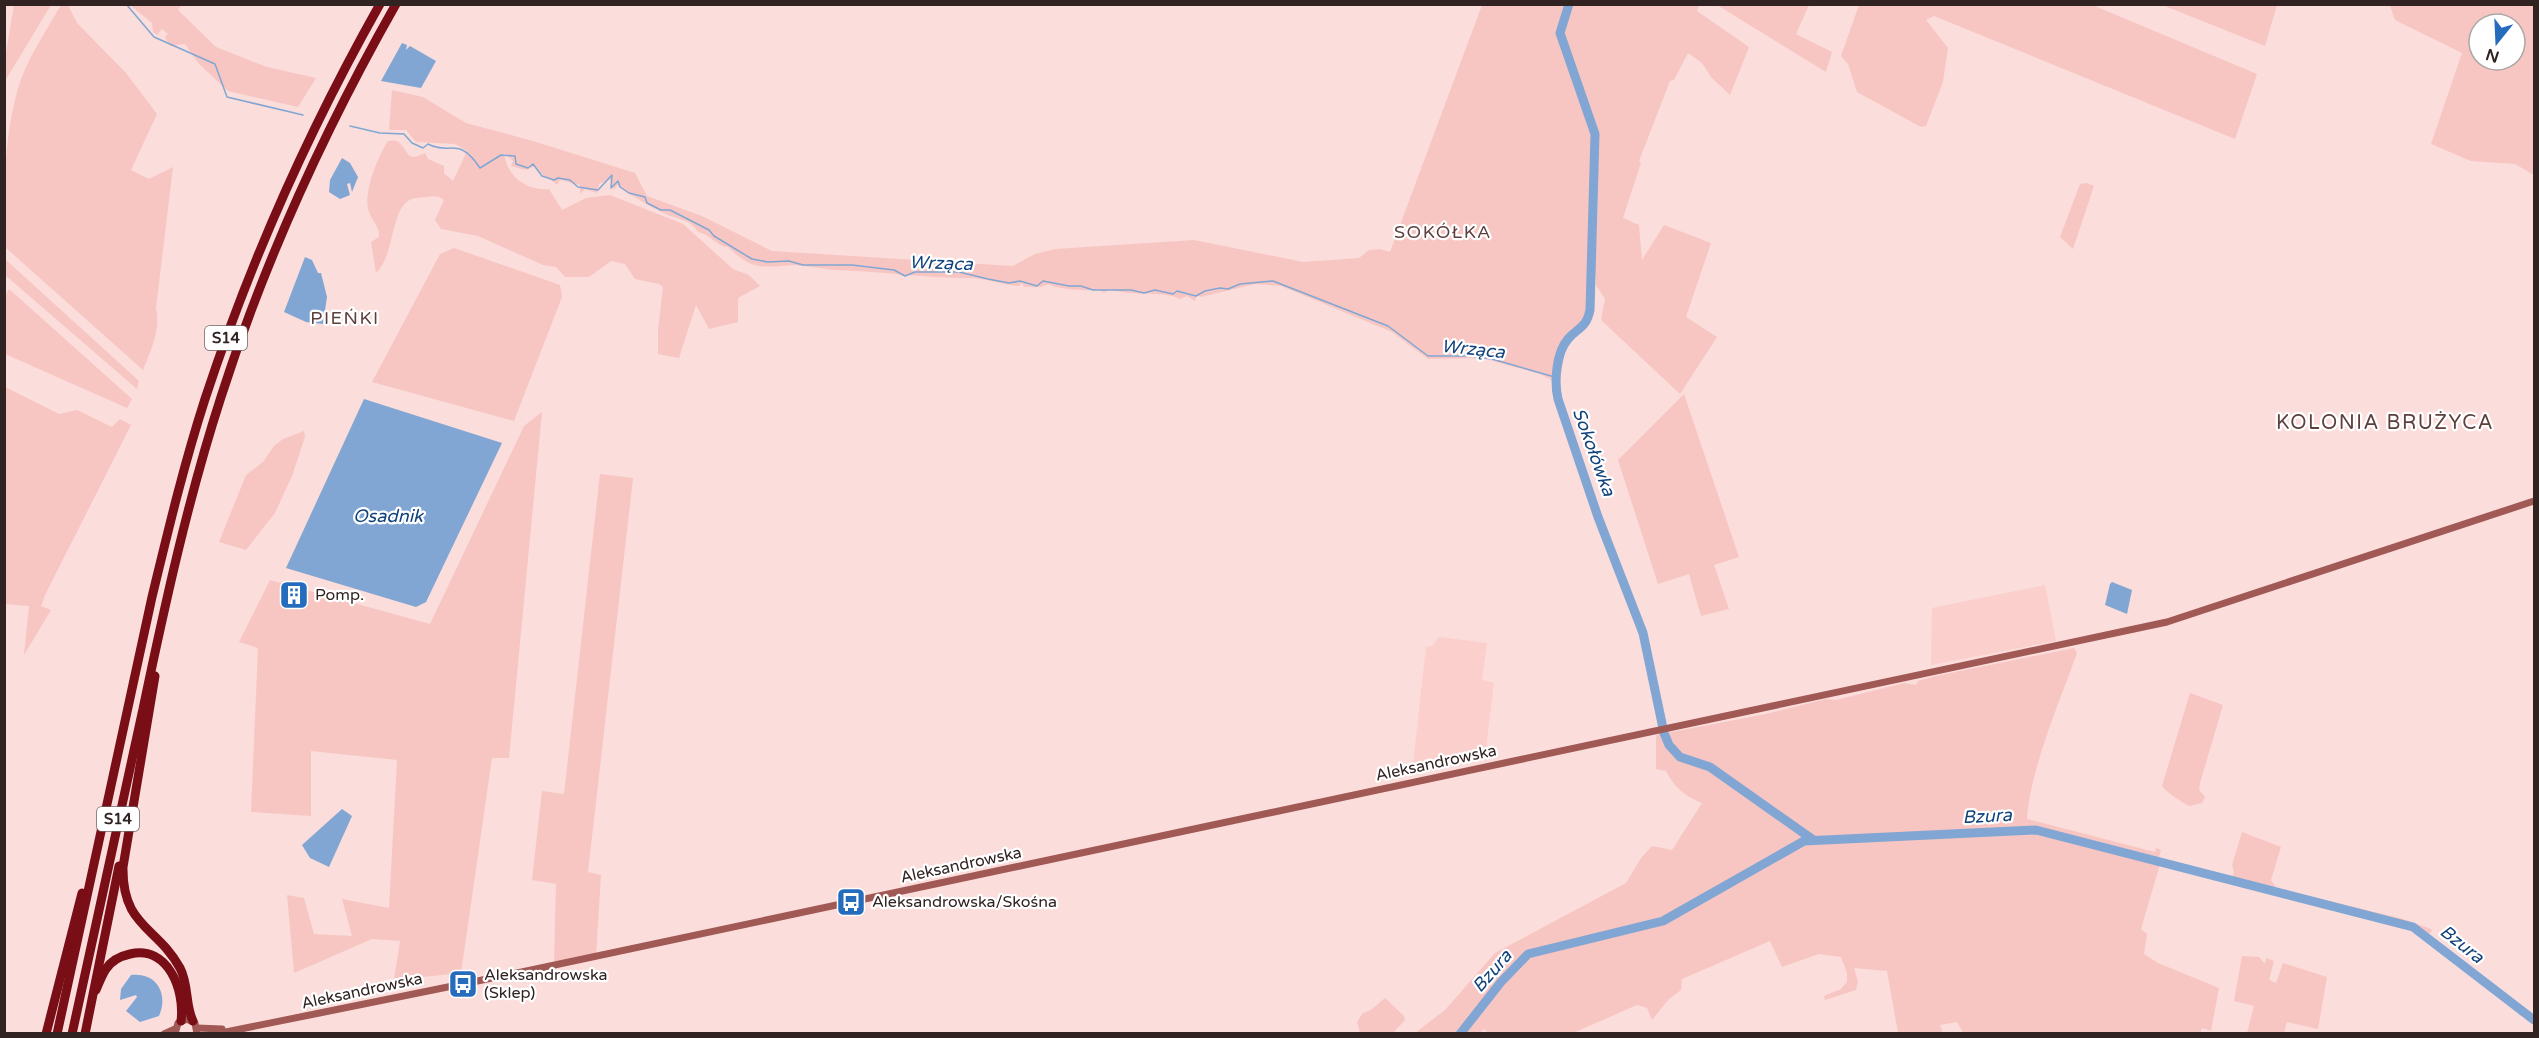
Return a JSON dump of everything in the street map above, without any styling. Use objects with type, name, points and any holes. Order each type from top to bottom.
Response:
[{"type":"highway","name":"S14","points":[[57,1034],[165,542],[205,400],[248,281],[292,176],[325,106],[380,4]]},
{"type":"highway","name":"S14","points":[[72,1034],[165,605],[206,445],[261,286],[321,149],[396,4]]},
{"type":"highway","points":[[165,605],[160,648],[123,867],[125,894],[140,922],[181,970],[188,1011],[196,1028]]},
{"type":"highway","points":[[85,1034],[94,979],[137,785]]},
{"type":"highway","points":[[46,1034],[75,915],[101,831]]},
{"type":"highway","points":[[93,995],[107,968],[120,957],[144,953],[160,959],[167,965],[174,977],[180,991],[181,1021]]},
{"type":"main road","name":"Aleksandrowska","points":[[216,1034],[517,973],[2167,622],[2535,501]]},
{"type":"main road","name":"Aleksandrowska","points":[[181,1021],[187,1019],[196,1028],[235,1030]]},
{"type":"main road","points":[[164,1034],[175,1031],[181,1021]]},
{"type":"shaded area","points":[[2090,4],[2257,74],[2235,139],[1934,16],[1926,20],[1948,48],[1943,82],[1926,126],[1921,127],[1857,92],[1848,64],[1841,56],[1859,5]]},
{"type":"shaded area","points":[[14,5],[51,5],[5,81],[5,58]]},
{"type":"shaded area","points":[[61,5],[68,5],[77,23],[126,73],[157,114],[131,170],[149,179],[173,167],[156,308],[156,332],[143,370],[5,247],[7,152],[16,96],[30,60]]},
{"type":"shaded area","points":[[130,5],[181,5],[178,10],[216,47],[267,67],[316,78],[298,107],[228,91],[199,64],[185,44],[170,46],[165,37],[168,34],[162,29],[157,35],[153,32],[152,23]]},
{"type":"shaded area","points":[[1482,5],[1699,5],[1697,11],[1749,47],[1730,95],[1711,77],[1702,63],[1688,53],[1674,80],[1670,81],[1639,161],[1641,163],[1623,218],[1639,225],[1642,260],[1664,225],[1711,243],[1686,317],[1717,337],[1680,394],[1601,320],[1605,299],[1596,285],[1596,277],[1591,289],[1583,330],[1566,346],[1560,378],[1553,381],[1540,374],[1482,358],[1428,359],[1392,332],[1281,286],[1255,284],[1201,297],[1197,295],[1195,301],[1187,296],[1180,299],[1173,296],[1126,293],[1109,289],[1104,293],[1099,289],[1073,289],[1049,284],[1041,287],[1024,287],[1022,283],[1019,286],[975,278],[834,270],[796,265],[769,267],[755,265],[744,260],[728,247],[698,232],[688,222],[657,210],[617,185],[614,190],[610,179],[599,184],[597,193],[585,189],[580,194],[580,185],[560,180],[557,185],[535,166],[526,170],[511,166],[513,161],[504,153],[513,175],[525,185],[549,189],[562,210],[586,198],[610,195],[683,224],[733,269],[749,275],[760,286],[738,298],[738,322],[709,329],[696,305],[679,358],[658,354],[663,287],[659,284],[635,279],[625,264],[611,261],[589,277],[565,277],[556,267],[543,265],[478,236],[441,229],[435,220],[444,200],[435,196],[412,199],[402,207],[386,257],[376,273],[371,242],[379,237],[379,233],[367,205],[369,186],[388,141],[399,142],[410,156],[415,157],[425,153],[428,159],[444,166],[444,173],[453,181],[467,151],[455,144],[416,142],[406,130],[389,130],[392,90],[423,97],[466,123],[635,173],[647,196],[702,216],[772,251],[1013,266],[1035,254],[1055,249],[1194,240],[1303,262],[1359,258],[1369,250],[1380,249],[1390,252]]},
{"type":"shaded area","points":[[1717,5],[1809,5],[1796,34],[1832,52],[1826,72]]},
{"type":"shaded area","points":[[2162,5],[2277,5],[2265,46]]},
{"type":"shaded area","points":[[2366,5],[2534,5],[2534,175],[2515,164],[2471,161],[2431,144],[2462,53],[2395,20],[2390,6]]},
{"type":"shaded area","points":[[2087,183],[2094,186],[2073,249],[2060,237],[2080,184]]},
{"type":"shaded area","points":[[454,248],[560,285],[562,297],[514,421],[372,382],[440,254]]},
{"type":"shaded area","points":[[5,259],[139,381],[137,389],[5,275]]},
{"type":"shaded area","points":[[9,289],[132,399],[127,408],[5,354],[5,296]]},
{"type":"shaded area","points":[[5,387],[59,414],[77,410],[112,427],[120,419],[131,425],[45,595],[41,606],[51,610],[24,655],[29,606],[5,604]]},
{"type":"shaded area","points":[[1684,394],[1739,557],[1714,565],[1729,609],[1701,616],[1689,574],[1658,584],[1618,460]]},
{"type":"shaded area","points":[[542,412],[509,758],[492,758],[461,973],[394,980],[400,941],[372,939],[294,973],[287,895],[304,898],[314,934],[352,936],[342,899],[389,908],[397,760],[311,751],[311,816],[251,812],[258,648],[239,642],[270,580],[430,624],[524,426]]},
{"type":"shaded area","points":[[304,431],[305,437],[292,476],[275,513],[246,550],[219,542],[246,475],[263,462],[274,446],[283,439]]},
{"type":"shaded area","points":[[600,474],[633,478],[588,872],[601,875],[596,956],[554,965],[556,884],[532,880],[542,791],[564,794]]},
{"type":"shaded area","points":[[2045,585],[2056,641],[1931,665],[1932,608]]},
{"type":"shaded area","points":[[1439,637],[1487,643],[1482,680],[1494,683],[1486,748],[1413,764],[1426,647],[1432,646]]},
{"type":"shaded area","points":[[2074,648],[2077,653],[2040,757],[2029,799],[2027,819],[2155,852],[2156,848],[2161,850],[2158,860],[2161,861],[2141,929],[2147,934],[2144,954],[2158,963],[2219,988],[2211,1031],[2202,1028],[2200,1034],[1964,1034],[1957,1022],[1940,1025],[1943,1033],[1898,1033],[1887,971],[1854,968],[1858,982],[1856,990],[1825,1000],[1824,996],[1841,989],[1847,982],[1847,973],[1841,957],[1819,954],[1782,967],[1770,941],[1682,979],[1681,990],[1669,999],[1652,1020],[1647,1008],[1637,1005],[1573,1033],[1488,1033],[1484,1029],[1480,1033],[1415,1033],[1445,1010],[1495,953],[1626,883],[1641,858],[1652,846],[1672,850],[1702,803],[1681,790],[1666,771],[1656,769],[1656,735],[1766,714],[1826,699],[1836,700],[1904,683],[1916,685],[1918,681],[1936,676]]},
{"type":"shaded area","points":[[2190,693],[2223,705],[2200,783],[2199,790],[2205,797],[2202,803],[2189,806],[2162,786]]},
{"type":"shaded area","points":[[2242,832],[2281,847],[2271,880],[2276,888],[2403,919],[2432,931],[2427,936],[2404,924],[2232,880],[2234,872],[2232,865]]},
{"type":"shaded area","points":[[2242,956],[2259,957],[2265,964],[2266,958],[2274,961],[2269,980],[2276,983],[2283,963],[2327,977],[2318,1029],[2287,1022],[2284,1033],[2247,1033],[2254,1006],[2234,1001]]},
{"type":"shaded area","points":[[1385,998],[1404,1016],[1405,1020],[1393,1033],[1360,1033],[1357,1022],[1363,1013],[1371,1010]]},
{"type":"water","points":[[402,43],[407,45],[406,50],[410,46],[436,61],[421,88],[381,81]]},
{"type":"water","points":[[342,158],[350,163],[358,177],[352,192],[350,183],[347,184],[350,195],[340,199],[329,192],[330,180]]},
{"type":"water","points":[[305,257],[312,260],[318,273],[321,273],[327,297],[323,324],[306,322],[284,312]]},
{"type":"water","name":"Osadnik","points":[[364,399],[502,443],[426,602],[416,607],[286,568]]},
{"type":"water","points":[[2112,582],[2132,590],[2127,614],[2105,605]]},
{"type":"water","points":[[342,809],[352,816],[329,867],[310,858],[302,845]]},
{"type":"water","points":[[131,975],[147,977],[158,986],[162,999],[159,1016],[140,1022],[126,1011],[137,997],[136,995],[120,1000],[121,989]]},
{"type":"waterway","name":"Wrząca","points":[[126,4],[154,37],[215,64],[227,97],[303,115]]},
{"type":"waterway","name":"Sokołówka","points":[[1569,4],[1560,33],[1595,134],[1590,310],[1584,324],[1568,339],[1561,352],[1556,376],[1558,399],[1598,517],[1643,633],[1664,733],[1669,745],[1680,757],[1710,767],[1812,839]]},
{"type":"waterway","name":"Wrząca","points":[[350,126],[380,133],[404,134],[412,143],[423,148],[428,144],[460,149],[466,152],[480,168],[501,155],[515,156],[516,164],[528,168],[533,164],[542,176],[554,180],[558,178],[570,180],[578,187],[598,190],[612,175],[611,188],[618,181],[620,187],[629,193],[645,197],[647,203],[661,210],[670,210],[709,230],[714,236],[752,259],[768,262],[789,261],[803,265],[852,265],[894,270],[905,276],[915,272],[959,272],[1009,283],[1020,281],[1037,286],[1043,281],[1081,286],[1093,290],[1131,290],[1144,293],[1155,290],[1173,294],[1177,291],[1196,296],[1205,291],[1228,289],[1240,284],[1273,281],[1388,326],[1428,356],[1470,356],[1492,359],[1558,378]]},
{"type":"waterway","name":"Bzura","points":[[1460,1034],[1501,982],[1528,954],[1663,921],[1804,841],[2036,830],[2413,927],[2534,1020]]},
{"type":"place","name":"Pomp.","points":[[294,595]]},
{"type":"place","name":"Aleksandrowska/Skośna","points":[[851,902]]},
{"type":"place","name":"Aleksandrowska (Sklep)","points":[[463,984]]},
{"type":"district","name":"SOKÓŁKA","points":[[1443,232]]},
{"type":"district","name":"PIEŃKI","points":[[345,318]]},
{"type":"district","name":"KOLONIA BRUŻYCA","points":[[2385,423]]}]
